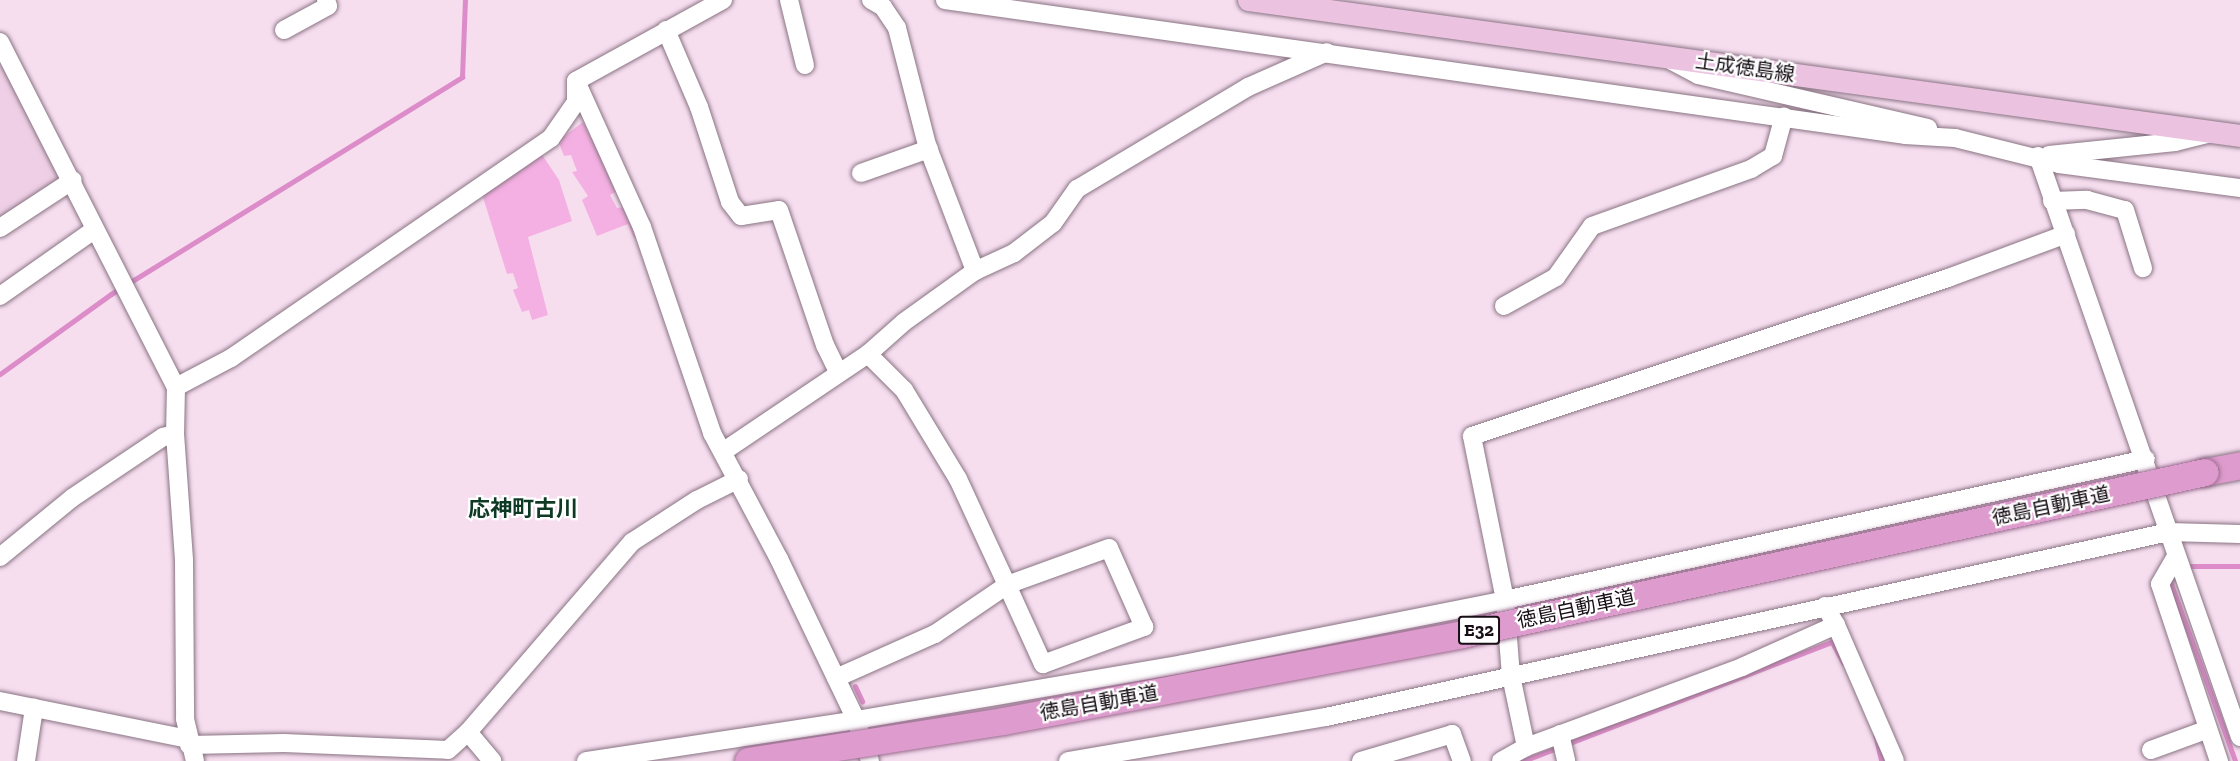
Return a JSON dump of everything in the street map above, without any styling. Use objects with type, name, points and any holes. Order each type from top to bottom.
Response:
[{"type":"highway","name":"徳島自動車道","points":[[748,761],[1003,721],[1462,634],[2227,468]]},
{"type":"main road","name":"土成徳島線","points":[[1249,0],[2240,136]]},
{"type":"street","points":[[284,30],[328,6],[326,0]]},
{"type":"street","points":[[576,81],[723,0]]},
{"type":"street","points":[[789,0],[805,65]]},
{"type":"street","points":[[871,0],[883,7],[897,28],[929,149],[975,271]]},
{"type":"street","points":[[945,0],[1329,51],[1905,135],[1955,138]]},
{"type":"street","points":[[666,30],[699,107],[730,202],[741,216],[779,210],[825,345],[838,372]]},
{"type":"street","points":[[0,42],[73,180],[94,230],[176,387],[175,434],[184,561],[191,748]]},
{"type":"street","points":[[724,451],[838,372],[868,354],[904,322],[975,271],[1014,253],[1053,223],[1077,189],[1248,87],[1329,51]]},
{"type":"street","points":[[1666,57],[1698,75],[1921,126],[1955,138],[2038,156],[2059,164],[2240,188]]},
{"type":"street","points":[[176,387],[231,358],[551,138],[576,102],[576,81]]},
{"type":"street","points":[[576,81],[642,227],[712,433],[739,479],[836,678],[856,720],[870,761]]},
{"type":"street","points":[[1504,306],[1556,278],[1592,226],[1751,169],[1773,156],[1784,116]]},
{"type":"street","points":[[2038,156],[2175,142],[2213,132]]},
{"type":"street","points":[[861,173],[929,149]]},
{"type":"street","points":[[2038,156],[2052,201],[2066,234],[2146,459],[2175,558],[2240,736]]},
{"type":"street","points":[[0,228],[73,180]]},
{"type":"street","points":[[2052,201],[2087,200],[2126,210],[2143,268]]},
{"type":"street","points":[[0,296],[94,230]]},
{"type":"street","points":[[1526,747],[1511,676],[1505,600],[1472,436],[1948,278],[2066,234]]},
{"type":"street","points":[[836,678],[935,634],[1007,585],[1109,548],[1144,627],[1043,664],[1007,585],[958,479],[904,390],[868,354]]},
{"type":"street","points":[[0,557],[72,498],[163,437],[175,434]]},
{"type":"street","points":[[586,761],[856,720],[1183,664],[1505,600],[2146,459]]},
{"type":"street","points":[[0,701],[191,748],[284,743],[448,750],[468,732],[632,542],[697,500],[739,479]]},
{"type":"street","points":[[1068,761],[1326,717],[2169,532],[2240,534]]},
{"type":"street","points":[[2175,558],[2160,584],[2206,730],[2219,761]]},
{"type":"street","points":[[1825,606],[1836,625],[1895,761]]},
{"type":"street","points":[[1501,761],[1526,747],[1563,746],[1836,625]]},
{"type":"street","points":[[26,761],[34,708]]},
{"type":"street","points":[[2151,750],[2206,730]]},
{"type":"street","points":[[468,732],[492,761]]},
{"type":"street","points":[[1361,761],[1452,734],[1462,761]]},
{"type":"shaded area","points":[[0,62],[65,180],[0,222]]},
{"type":"shaded area","points":[[583,122],[619,190],[610,195],[617,208],[626,207],[639,237],[634,238],[628,224],[597,236],[582,200],[588,196],[572,172],[577,171],[571,155],[564,156],[558,141]]},
{"type":"shaded area","points":[[541,153],[559,180],[572,221],[528,237],[548,315],[532,320],[529,310],[522,312],[513,290],[518,288],[513,273],[507,274],[482,194]]},
{"type":"waterway","points":[[0,374],[111,294],[462,77],[465,0]]},
{"type":"waterway","points":[[2190,566],[2240,566]]},
{"type":"waterway","points":[[2170,581],[2235,761]]},
{"type":"waterway","points":[[1523,761],[1832,642],[1843,663]]},
{"type":"waterway","points":[[855,686],[862,701]]},
{"type":"waterway","points":[[1875,734],[1881,761]]},
{"type":"district","name":"応神町古川","points":[[523,509]]}]
